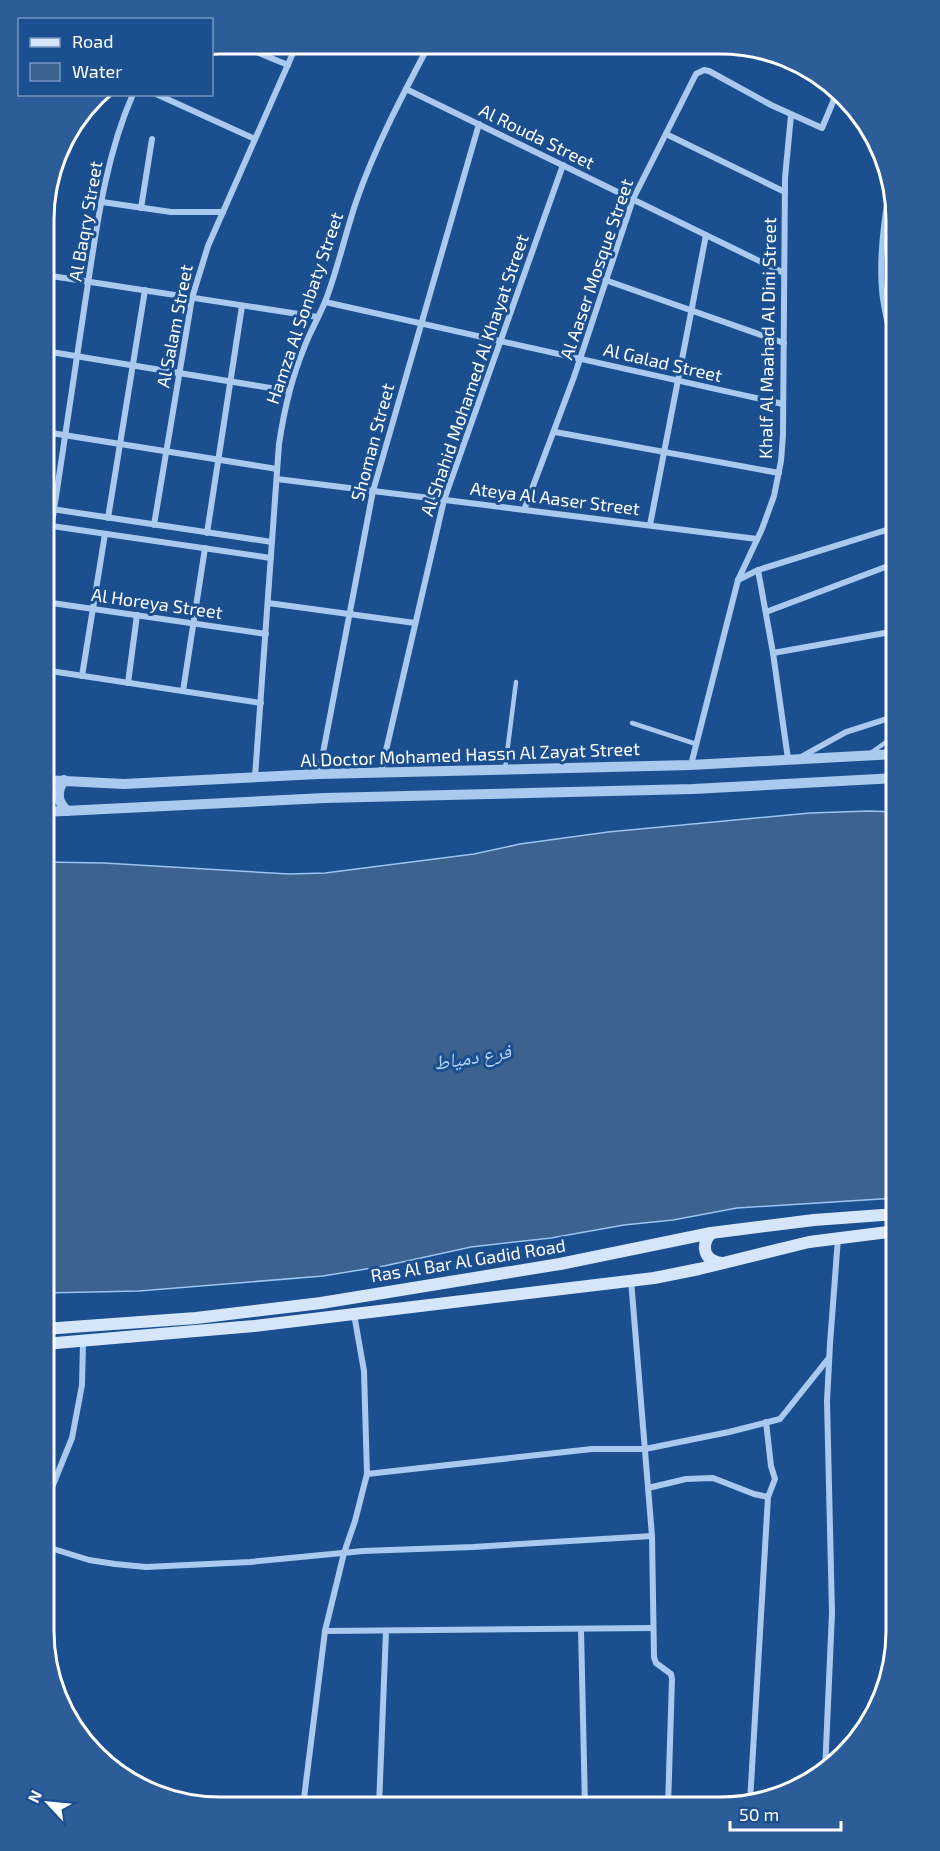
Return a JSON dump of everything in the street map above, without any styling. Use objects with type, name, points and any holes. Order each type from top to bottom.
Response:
[{"type":"main road","name":"Ras Al Bar Al Gadid Road","points":[[54,1328],[185,1318],[321,1303],[560,1264],[711,1233],[814,1220],[886,1215]]},
{"type":"main road","name":"Ras Al Bar Al Gadid Road","points":[[54,1343],[242,1328],[677,1274],[780,1248],[886,1232]]},
{"type":"main road","points":[[711,1233],[706,1238],[705,1252],[715,1262],[722,1263]]},
{"type":"street","points":[[261,54],[288,65]]},
{"type":"street","name":"Al Salam Street","points":[[154,525],[192,298],[202,260],[293,54]]},
{"type":"street","name":"Hamza Al Sonbaty Street","points":[[255,777],[277,469],[281,427],[289,392],[302,352],[325,302],[364,181],[424,54]]},
{"type":"street","name":"Al Aaser Mosque Street","points":[[524,510],[555,432],[633,199],[696,74],[704,70],[709,71],[791,115],[822,128],[834,100]]},
{"type":"street","name":"Al Rouda Street","points":[[406,89],[784,273]]},
{"type":"street","name":"Al Baqry Street","points":[[54,510],[102,202],[113,151],[133,96]]},
{"type":"street","points":[[160,96],[255,139]]},
{"type":"street","name":"Khalf Al Maahad Al Dini Street","points":[[691,765],[738,580],[771,507],[779,474],[783,404],[785,192],[791,115]]},
{"type":"street","name":"Shoman Street","points":[[319,774],[373,491],[479,124]]},
{"type":"street","points":[[666,134],[785,192]]},
{"type":"street","points":[[141,208],[152,139]]},
{"type":"street","name":"Al Shahid Mohamed Al Khayat Street","points":[[381,772],[444,500],[563,165]]},
{"type":"street","points":[[102,202],[180,213],[223,212]]},
{"type":"street","points":[[886,218],[881,259],[886,317]]},
{"type":"street","points":[[650,525],[706,235]]},
{"type":"street","points":[[54,276],[318,317]]},
{"type":"street","points":[[606,280],[784,343]]},
{"type":"street","points":[[108,518],[145,290]]},
{"type":"street","name":"Al Galad Street","points":[[325,302],[500,343],[783,404]]},
{"type":"street","points":[[207,532],[242,306]]},
{"type":"street","points":[[54,353],[289,392]]},
{"type":"street","points":[[555,432],[779,474]]},
{"type":"street","points":[[54,433],[277,469]]},
{"type":"street","name":"Ateya Al Aaser Street","points":[[277,479],[757,539]]},
{"type":"street","points":[[54,510],[272,542]]},
{"type":"street","points":[[54,527],[271,558]]},
{"type":"street","points":[[738,580],[758,570],[886,530]]},
{"type":"street","points":[[82,676],[105,534]]},
{"type":"street","points":[[183,691],[205,548]]},
{"type":"street","points":[[766,612],[886,566]]},
{"type":"street","points":[[758,570],[793,759],[846,732],[886,719]]},
{"type":"street","name":"Al Horeya Street","points":[[54,603],[266,634]]},
{"type":"street","points":[[268,603],[415,623]]},
{"type":"street","points":[[128,683],[137,615]]},
{"type":"street","points":[[773,653],[886,633]]},
{"type":"street","points":[[54,671],[261,703]]},
{"type":"street","name":"Al Doctor Mohamed Hassn Al Zayat Street","points":[[54,780],[116,784],[319,774],[691,765],[886,754]]},
{"type":"street","points":[[54,812],[325,798],[693,789],[886,779]]},
{"type":"street","points":[[64,780],[59,788],[58,797],[68,811]]},
{"type":"street","points":[[826,1759],[832,1613],[827,1401],[838,1238]]},
{"type":"street","points":[[631,1280],[652,1536],[654,1657],[656,1663],[671,1674],[672,1679],[668,1797]]},
{"type":"street","points":[[304,1797],[325,1631],[344,1552],[367,1474],[364,1371],[354,1314]]},
{"type":"street","points":[[54,1482],[72,1438],[82,1385],[83,1342]]},
{"type":"street","points":[[367,1474],[592,1449],[645,1449],[703,1438],[780,1419],[829,1358]]},
{"type":"street","points":[[750,1794],[768,1497],[775,1479],[771,1466],[766,1422]]},
{"type":"street","points":[[648,1488],[686,1479],[713,1478],[768,1497]]},
{"type":"street","points":[[54,1549],[89,1560],[146,1567],[250,1562],[344,1552],[652,1536]]},
{"type":"street","points":[[325,1631],[653,1628]]},
{"type":"street","points":[[581,1629],[585,1797]]},
{"type":"street","points":[[379,1797],[386,1631]]},
{"type":"lane","points":[[505,769],[516,682]]},
{"type":"lane","points":[[632,723],[696,744]]},
{"type":"lane","points":[[870,755],[886,741]]},
{"type":"water","name":"فرع دمياط","points":[[886,812],[886,1199],[737,1208],[551,1238],[471,1247],[384,1266],[323,1276],[139,1291],[54,1293],[54,862],[289,874],[325,873],[474,854],[520,844],[608,832],[810,813]]}]
